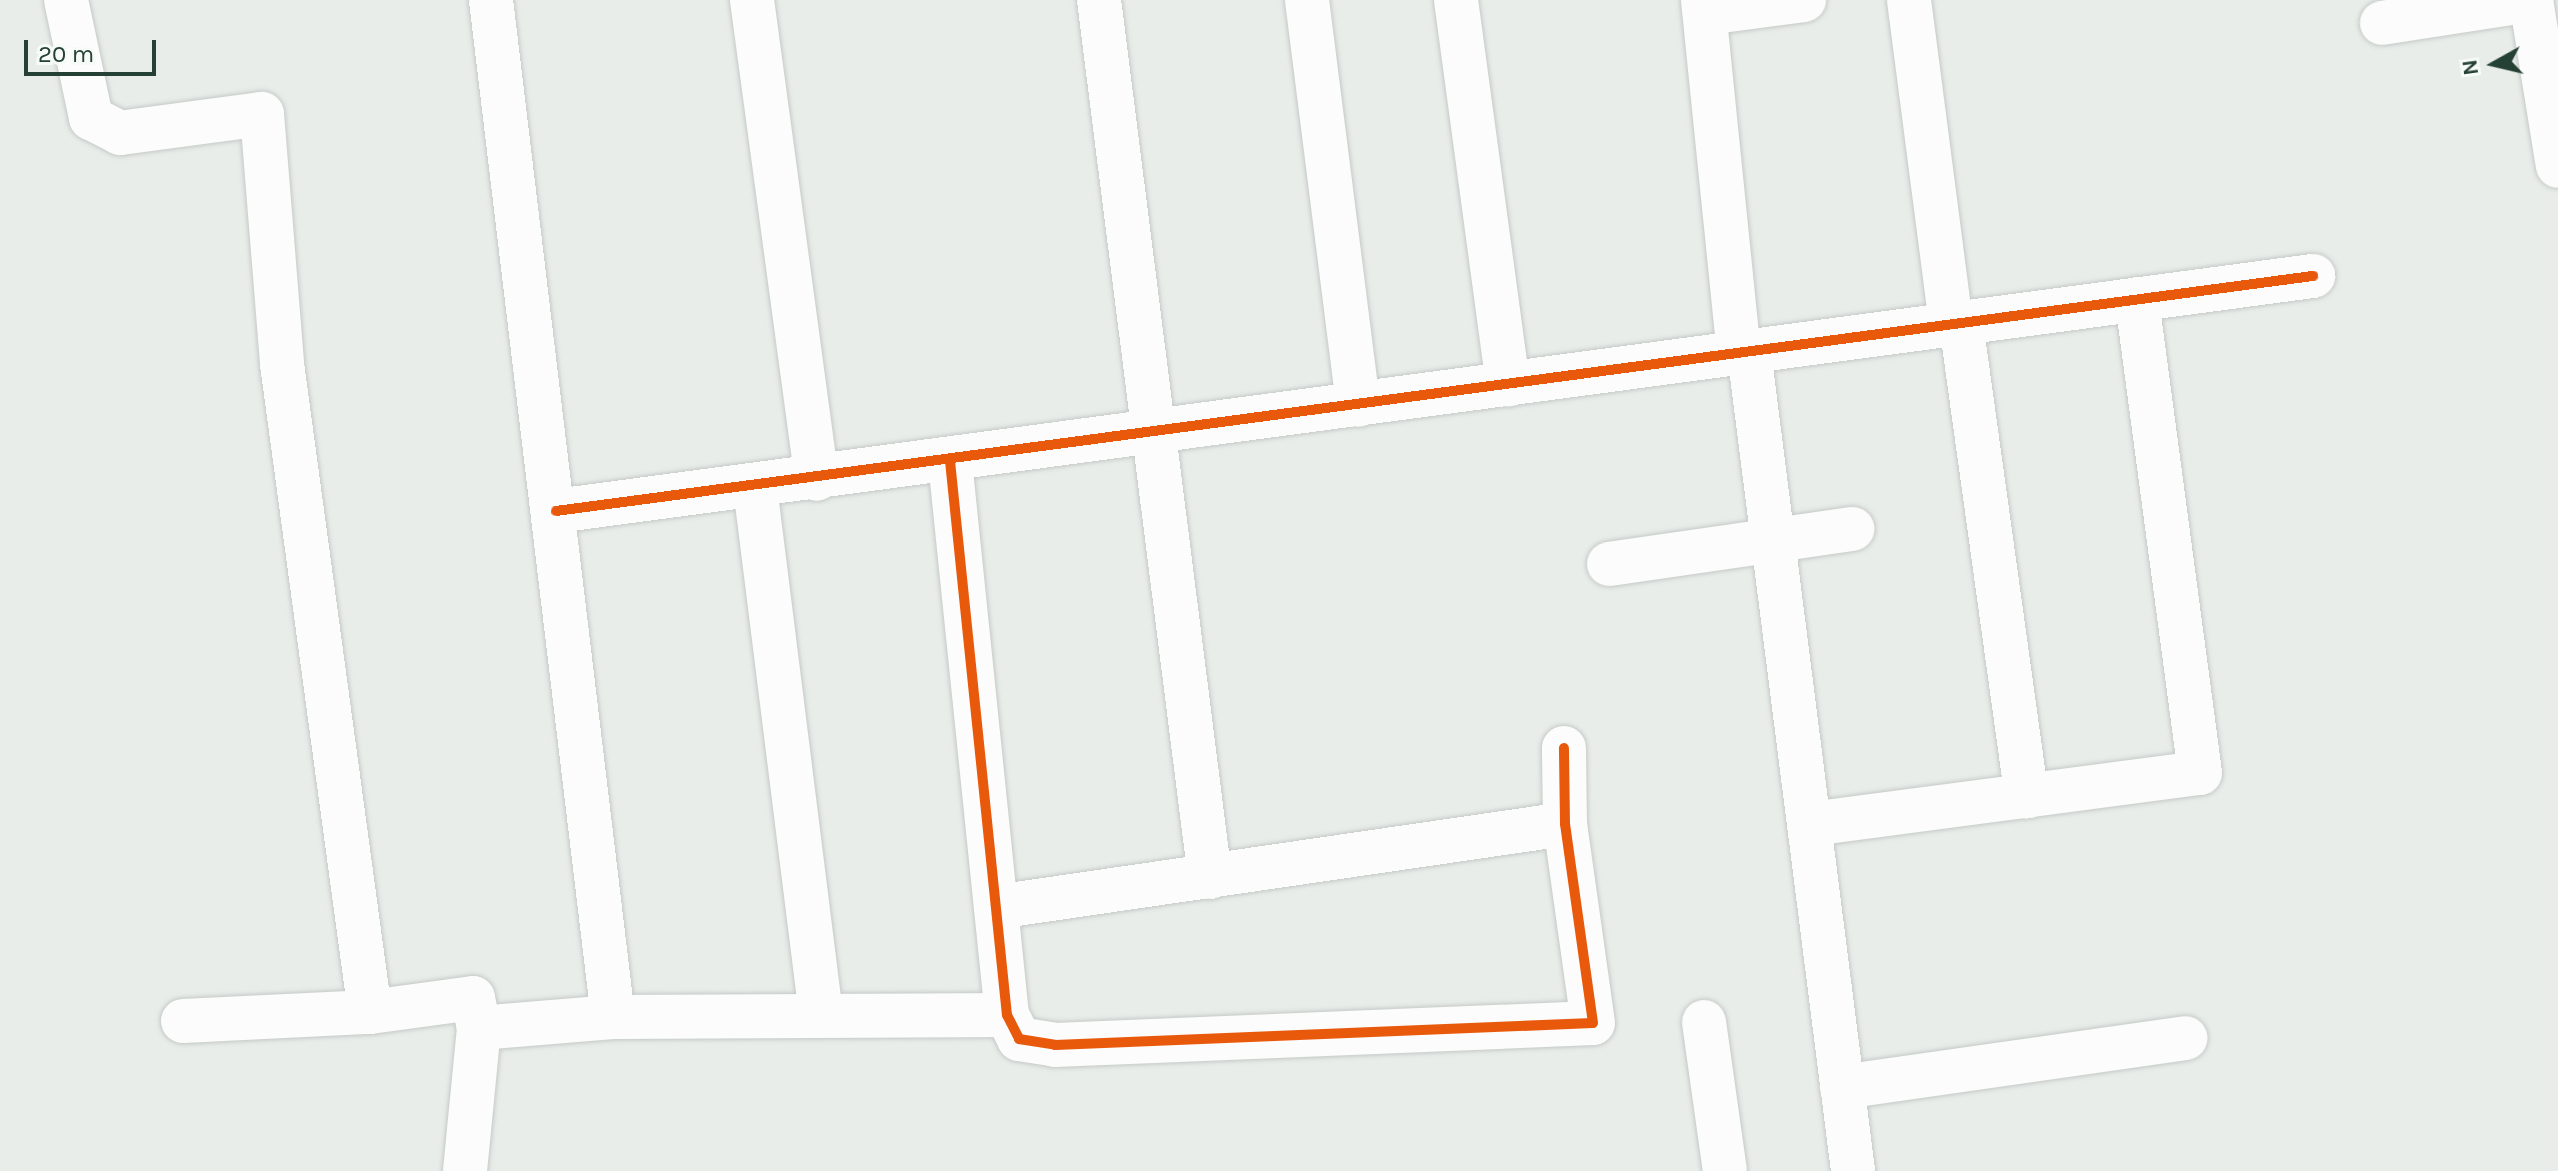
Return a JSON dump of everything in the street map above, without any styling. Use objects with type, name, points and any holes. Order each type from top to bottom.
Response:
[{"type":"street","points":[[66,0],[91,118],[120,133],[262,114],[282,364],[370,1012]]},
{"type":"street","points":[[491,0],[556,511],[613,1017]]},
{"type":"street","points":[[752,0],[817,479]]},
{"type":"street","points":[[1099,0],[1151,434],[1210,877]]},
{"type":"street","points":[[1307,0],[1358,405]]},
{"type":"street","points":[[1456,0],[1508,385]]},
{"type":"street","points":[[1804,0],[1704,6],[1744,352],[1774,541],[1853,1171]]},
{"type":"street","points":[[1909,0],[2027,796]]},
{"type":"street","points":[[2383,27],[2531,0],[2558,166]]},
{"type":"street","points":[[556,511],[817,479],[2313,276]]},
{"type":"street","points":[[1811,824],[2200,773],[2137,299]]},
{"type":"street","points":[[950,461],[1007,1015],[1019,1039],[1055,1045],[1593,1023],[1565,824],[1564,748]]},
{"type":"street","points":[[755,487],[821,1015]]},
{"type":"street","points":[[1609,564],[1853,529]]},
{"type":"street","points":[[996,907],[1565,824]]},
{"type":"street","points":[[183,1021],[370,1012],[473,998],[479,1028],[465,1171]]},
{"type":"street","points":[[479,1028],[613,1017],[1007,1015]]},
{"type":"street","points":[[1704,1022],[1725,1171]]},
{"type":"street","points":[[1842,1087],[2186,1038]]},
{"type":"cycle path","points":[[556,511],[2313,276]]},
{"type":"cycle path","points":[[950,461],[1007,1015],[1019,1039],[1055,1045],[1593,1023],[1565,824],[1564,748]]}]
